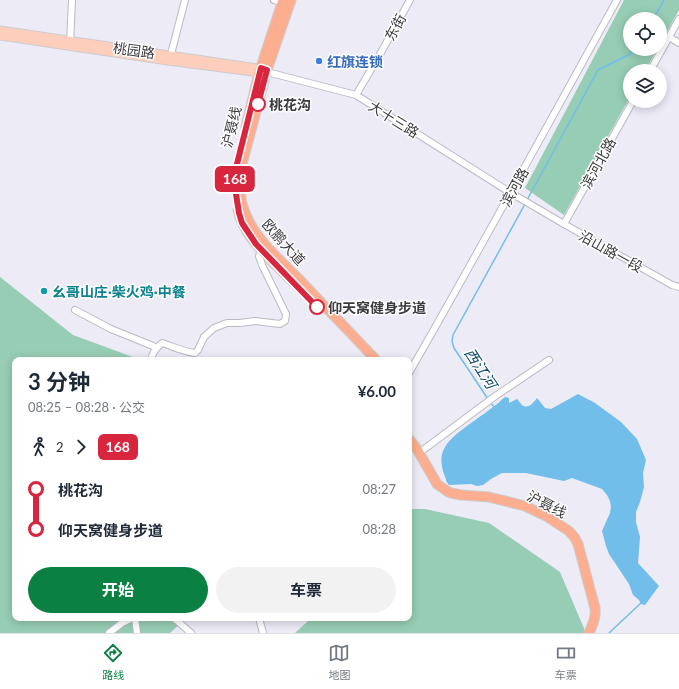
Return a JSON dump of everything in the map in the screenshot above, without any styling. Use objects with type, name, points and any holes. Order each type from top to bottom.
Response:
[{"type":"highway","name":"欧鹏大道","points":[[283,1],[264,72],[240,174],[241,196],[245,213],[251,225],[265,244],[373,357]]},
{"type":"highway","name":"沪聂线","points":[[264,72],[236,164],[235,188],[242,223],[261,250],[365,357]]},
{"type":"highway","points":[[412,438],[418,451]]},
{"type":"highway","name":"沪聂线","points":[[412,443],[437,484],[442,489],[451,493],[489,497],[525,506],[546,516],[575,538],[596,608],[594,623],[589,633]]},
{"type":"main road","name":"桃园路","points":[[0,30],[70,43],[264,72]]},
{"type":"main road","points":[[0,36],[70,43]]},
{"type":"street","points":[[70,43],[72,0]]},
{"type":"street","points":[[170,58],[185,0]]},
{"type":"street","name":"东街","points":[[356,95],[410,0]]},
{"type":"street","name":"滨河路","points":[[412,367],[511,193],[617,0]]},
{"type":"street","points":[[654,64],[679,19]]},
{"type":"street","points":[[669,37],[679,43]]},
{"type":"street","name":"大十三路","points":[[264,72],[356,95],[545,213]]},
{"type":"street","name":"滨河北路","points":[[564,224],[629,108]]},
{"type":"street","name":"沿山路一段","points":[[545,213],[672,285],[679,287]]},
{"type":"street","points":[[152,357],[156,348],[162,343],[195,353],[198,350],[204,336],[214,328],[227,323],[255,321],[280,324],[285,321],[286,314],[259,256],[261,250]]},
{"type":"street","points":[[75,310],[111,329],[156,348]]},
{"type":"street","points":[[418,451],[548,360]]},
{"type":"street","points":[[109,633],[126,621]]},
{"type":"street","points":[[134,621],[137,633]]},
{"type":"street","points":[[177,621],[191,633]]},
{"type":"street","points":[[260,621],[263,633]]},
{"type":"green space","points":[[624,0],[679,0],[679,10],[667,31],[667,12],[623,12],[623,56],[653,56],[649,64],[623,64],[624,108],[564,215],[525,188]]},
{"type":"green space","points":[[0,277],[73,335],[133,357],[12,357],[12,621],[183,621],[170,633],[0,633]]},
{"type":"green space","points":[[412,509],[425,509],[489,523],[560,572],[586,633],[295,633],[307,622],[412,621]]},
{"type":"water","points":[[578,394],[595,403],[621,422],[637,439],[646,460],[643,473],[644,487],[636,512],[636,522],[640,537],[638,563],[659,586],[645,605],[641,604],[633,595],[629,584],[609,554],[606,546],[602,531],[611,507],[607,495],[602,489],[572,478],[564,481],[526,473],[502,473],[483,485],[477,486],[471,484],[449,485],[443,472],[441,460],[442,453],[448,443],[459,432],[505,397],[509,398],[509,403],[517,399],[526,407],[531,405],[537,398],[545,408],[551,409]]},
{"type":"waterway","name":"西江河","points":[[657,12],[664,0]]},
{"type":"waterway","name":"西江河","points":[[527,200],[598,70],[626,56]]},
{"type":"waterway","name":"西江河","points":[[488,399],[454,348],[452,341],[453,335],[525,204]]},
{"type":"waterway","name":"西江河","points":[[490,402],[495,408]]},
{"type":"waterway","name":"西江河","points":[[609,633],[641,603]]},
{"type":"bus line","name":"168","points":[[258,104],[267,70],[261,68],[237,159],[235,188],[239,213],[242,223],[256,244],[317,307]]},
{"type":"place","name":"红旗连锁","points":[[319,61]]},
{"type":"place","name":"桃花沟","points":[[258,104]]},
{"type":"place","name":"幺哥山庄·柴火鸡·中餐","points":[[44,291]]},
{"type":"place","name":"仰天窝健身步道","points":[[317,307]]}]
